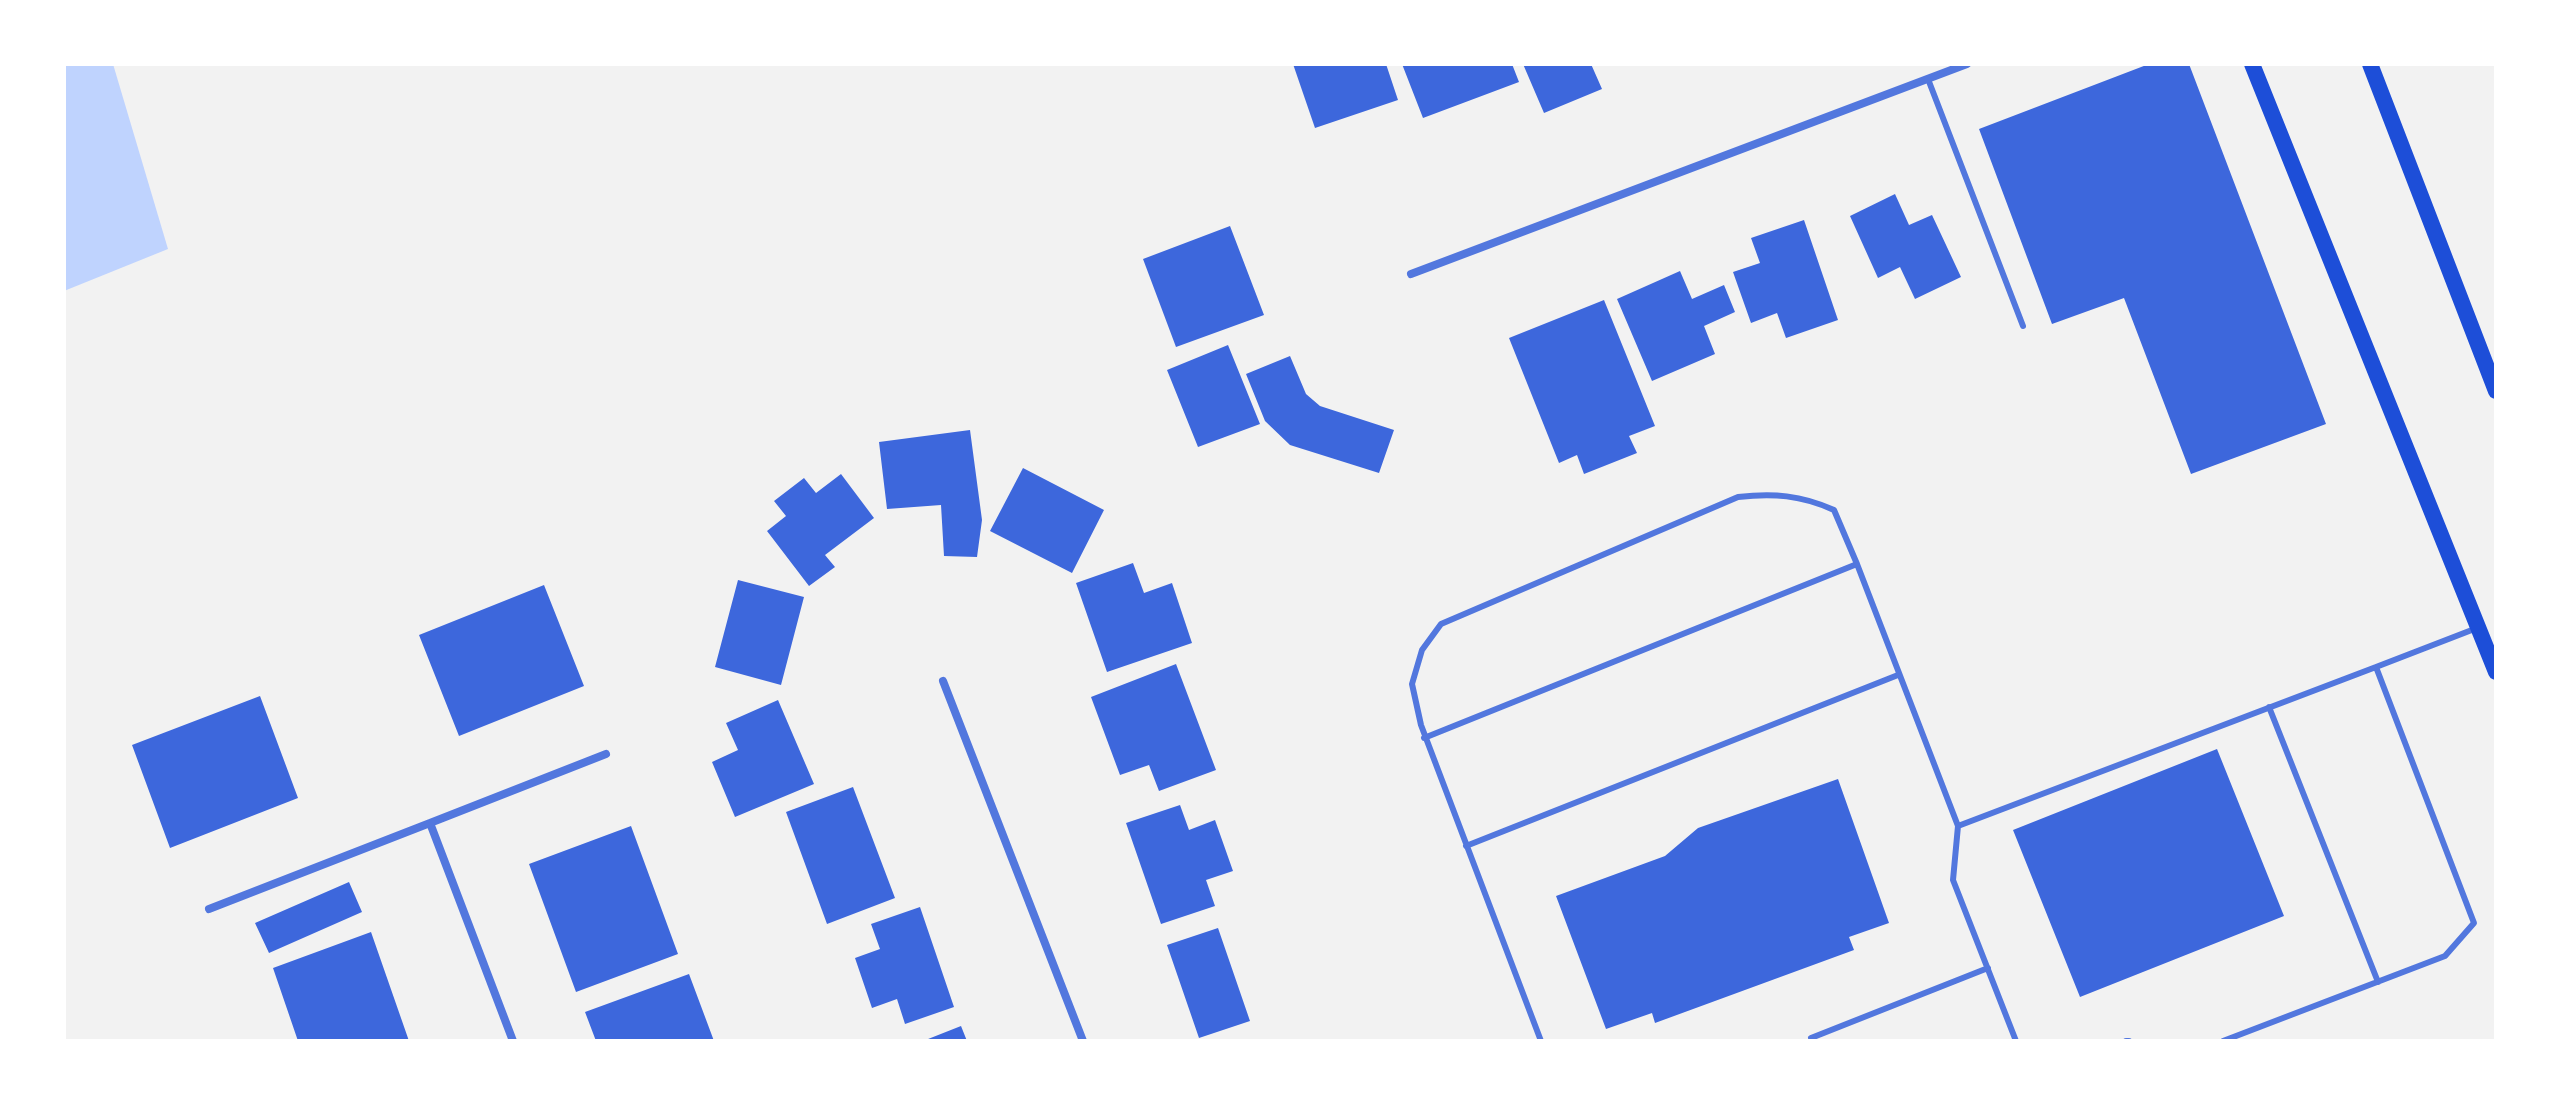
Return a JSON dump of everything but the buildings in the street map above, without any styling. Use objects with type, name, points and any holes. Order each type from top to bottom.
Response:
[{"type":"main road","points":[[2252,64],[2496,672]]},
{"type":"main road","points":[[2370,64],[2496,391]]},
{"type":"street","points":[[1411,274],[1967,64]]},
{"type":"street","points":[[943,681],[1083,1041]]},
{"type":"street","points":[[209,909],[606,754]]},
{"type":"street","points":[[430,823],[513,1041]]},
{"type":"lane","points":[[1928,79],[2023,326]]},
{"type":"lane","points":[[1541,1041],[1424,738],[1412,684],[1422,650],[1441,624],[1738,497],[1773,492],[1814,501],[1834,510],[1958,826],[1953,880],[2016,1041]]},
{"type":"lane","points":[[1424,738],[1857,564]]},
{"type":"lane","points":[[1958,826],[2479,627]]},
{"type":"lane","points":[[2223,1041],[2445,956],[2474,923],[2376,667]]},
{"type":"lane","points":[[1466,846],[1898,675]]},
{"type":"lane","points":[[2269,707],[2378,982]]},
{"type":"lane","points":[[1811,1038],[1988,968]]},
{"type":"water","points":[[64,64],[113,64],[168,249],[64,291]]}]
